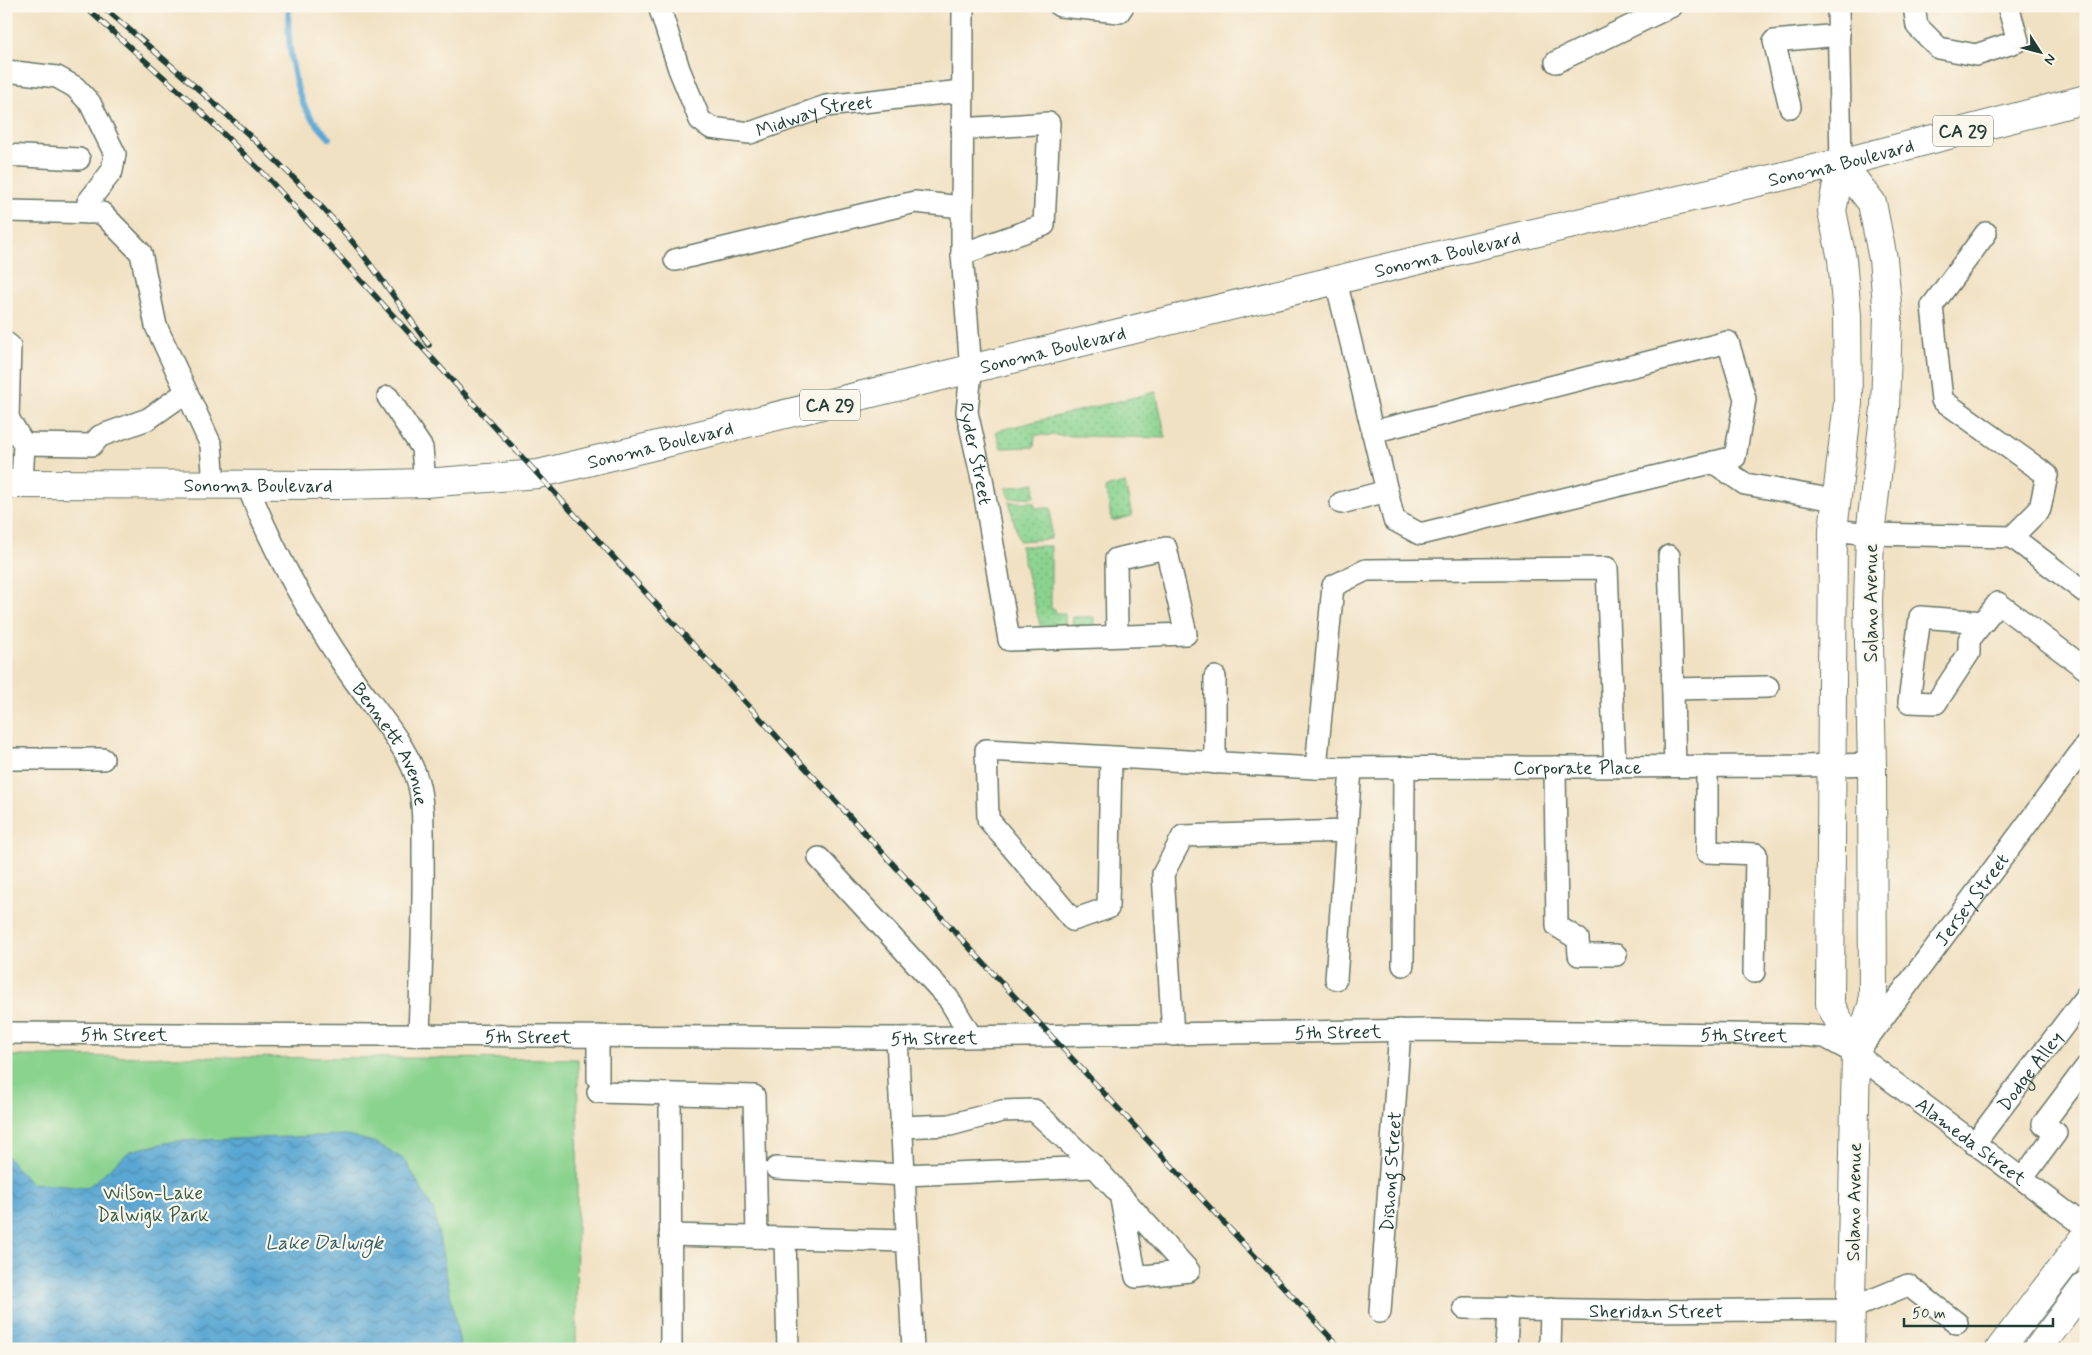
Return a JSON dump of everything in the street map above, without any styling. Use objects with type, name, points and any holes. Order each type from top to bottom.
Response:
[{"type":"main road","name":"Sonoma Boulevard","points":[[14,484],[425,483],[538,474],[971,371],[1481,245],[1841,163],[2086,99]]},
{"type":"main road","name":"Solano Avenue","points":[[1841,163],[1832,210],[1842,259],[1848,404],[1832,530],[1830,1004],[1856,1054]]},
{"type":"main road","name":"Solano Avenue","points":[[1841,163],[1872,203],[1883,259],[1888,316],[1885,408],[1870,534],[1868,604],[1872,764],[1872,1003],[1856,1054],[1850,1349]]},
{"type":"main road","points":[[2000,1349],[2086,1236]]},
{"type":"main road","points":[[2038,1349],[2086,1285]]},
{"type":"street","name":"Midway Street","points":[[659,6],[679,69],[700,120],[711,128],[750,133],[826,106],[962,91]]},
{"type":"street","name":"Ryder Street","points":[[963,6],[962,254],[971,371],[967,412],[982,479],[1009,640],[1186,634],[1166,548],[1116,559],[1117,636]]},
{"type":"street","points":[[1060,6],[1119,12],[1124,6]]},
{"type":"street","points":[[1556,62],[1672,6]]},
{"type":"street","name":"Solano Avenue","points":[[1838,6],[1841,163]]},
{"type":"street","points":[[1914,6],[1916,26],[1939,48],[1976,55],[2018,41],[2008,6]]},
{"type":"street","points":[[1790,107],[1774,41],[1839,35]]},
{"type":"street","points":[[6,71],[57,77],[75,87],[90,103],[115,154],[112,171],[88,202],[87,212]]},
{"type":"street","points":[[962,129],[1049,123],[1044,225],[962,254]]},
{"type":"street","points":[[6,156],[79,159]]},
{"type":"street","points":[[675,260],[915,202],[962,207]]},
{"type":"street","points":[[6,211],[102,213],[141,253],[156,326],[211,445],[214,484]]},
{"type":"street","points":[[1986,233],[1932,306],[1942,400],[2047,475],[2040,509],[2012,537]]},
{"type":"street","points":[[1336,280],[1372,432],[1394,520],[1420,534],[1735,457],[1745,399],[1728,342],[1372,432]]},
{"type":"street","points":[[6,342],[10,346],[7,418],[24,444],[14,484]]},
{"type":"street","points":[[24,444],[92,445],[100,436],[148,420],[185,392]]},
{"type":"street","points":[[388,398],[422,448],[425,483]]},
{"type":"street","points":[[1713,462],[1745,484],[1836,500]]},
{"type":"street","name":"Bennett Avenue","points":[[247,484],[261,523],[279,558],[347,670],[398,740],[418,782],[423,830],[424,875],[420,1035]]},
{"type":"street","points":[[1341,503],[1387,491]]},
{"type":"street","points":[[1832,530],[1870,534],[2012,537],[2086,593]]},
{"type":"street","points":[[1669,556],[1675,766]]},
{"type":"street","points":[[1316,768],[1333,586],[1366,570],[1607,568],[1615,766]]},
{"type":"street","points":[[1984,622],[1920,617],[1909,702],[1936,703],[1969,653],[1969,640],[1984,622],[1998,603],[2086,669]]},
{"type":"street","points":[[1215,763],[1216,677]]},
{"type":"street","points":[[1673,689],[1768,687]]},
{"type":"street","name":"Jersey Street","points":[[1856,1054],[2086,745]]},
{"type":"street","name":"Corporate Place","points":[[1111,757],[1108,908],[1073,920],[988,819],[986,750],[1316,768],[1830,766],[1872,764]]},
{"type":"street","points":[[6,759],[103,759]]},
{"type":"street","points":[[1707,766],[1707,852],[1756,854],[1754,972]]},
{"type":"street","points":[[1403,965],[1404,767]]},
{"type":"street","points":[[1556,767],[1557,926],[1578,939],[1579,955],[1616,954]]},
{"type":"street","points":[[1336,979],[1351,768]]},
{"type":"street","points":[[1173,1035],[1163,874],[1183,836],[1346,831]]},
{"type":"street","points":[[819,858],[948,998],[971,1036]]},
{"type":"street","name":"Dodge Alley","points":[[1974,1144],[2086,996]]},
{"type":"street","name":"5th Street","points":[[6,1034],[897,1038],[1400,1030],[1561,1030],[1825,1037],[1856,1054]]},
{"type":"street","name":"Dishong Street","points":[[1380,1312],[1400,1030]]},
{"type":"street","points":[[598,1036],[598,1086],[670,1094],[754,1096],[756,1238]]},
{"type":"street","points":[[897,1038],[913,1349]]},
{"type":"street","name":"Alameda Street","points":[[1856,1054],[2086,1227]]},
{"type":"street","points":[[2022,1179],[2056,1133],[2043,1124],[2086,1067]]},
{"type":"street","points":[[670,1094],[671,1349]]},
{"type":"street","points":[[901,1127],[950,1125],[1002,1111],[1034,1110],[1095,1167],[1120,1194]]},
{"type":"street","points":[[776,1168],[904,1175],[1095,1167]]},
{"type":"street","points":[[670,1235],[907,1241]]},
{"type":"street","points":[[785,1239],[788,1349]]},
{"type":"street","points":[[1850,1309],[1908,1285],[1957,1323]]},
{"type":"street","name":"Sheridan Street","points":[[1464,1308],[1850,1309]]},
{"type":"street","points":[[1506,1349],[1508,1308]]},
{"type":"street","points":[[1550,1349],[1551,1309]]},
{"type":"green space","points":[[1156,392],[1166,438],[1035,435],[1034,447],[1001,448],[996,431]]},
{"type":"green space","points":[[1035,483],[1034,497],[1009,498],[1006,488]]},
{"type":"green space","points":[[1125,483],[1132,516],[1112,521],[1105,488]]},
{"type":"green space","points":[[1009,502],[1034,502],[1035,508],[1051,508],[1051,539],[1019,541]]},
{"type":"green space","points":[[1020,546],[1051,546],[1051,609],[1055,609],[1056,613],[1065,613],[1065,629],[1041,629]]},
{"type":"green space","points":[[1073,617],[1094,617],[1094,630],[1072,629]]},
{"type":"green space","name":"Wilson-Lake Dalwigk Park","points":[[6,1056],[578,1059],[576,1349],[6,1349]]},
{"type":"water","name":"Lake Dalwigk","points":[[346,1135],[377,1143],[405,1160],[434,1211],[461,1349],[6,1349],[6,1155],[30,1183],[87,1188],[130,1151],[174,1141]]},
{"type":"waterway","points":[[289,6],[290,46],[299,91],[303,104],[309,114],[329,138]]},
{"type":"railway","points":[[84,6],[188,99],[266,176],[965,943],[1341,1349]]},
{"type":"railway","points":[[102,6],[228,115],[318,203],[367,260],[429,345]]}]
